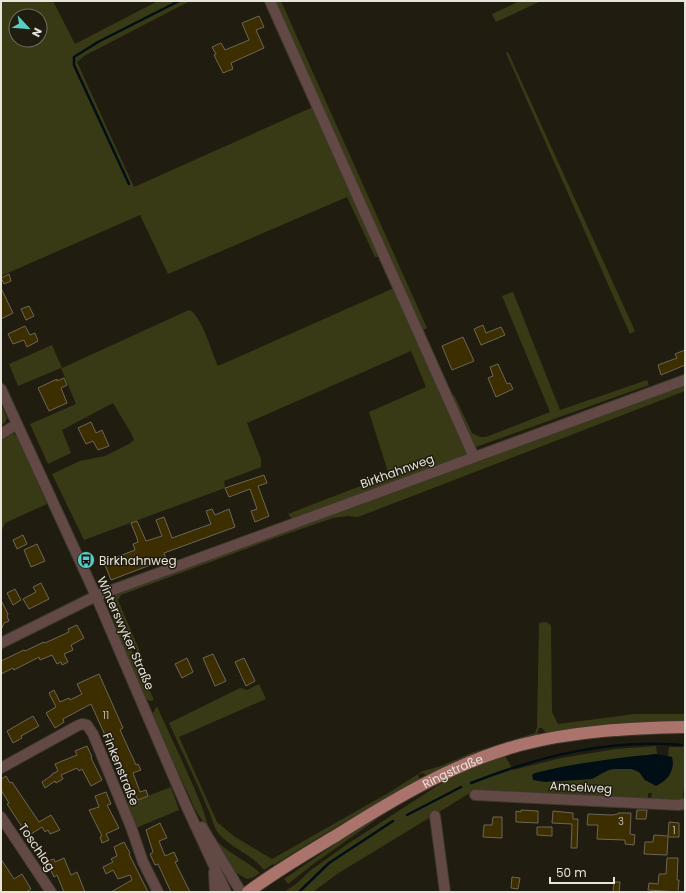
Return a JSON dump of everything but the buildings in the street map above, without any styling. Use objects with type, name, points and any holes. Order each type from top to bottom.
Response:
[{"type":"main road","name":"Ringstraße","points":[[252,889],[278,871],[388,803],[448,772],[496,753],[527,744],[583,733],[626,729],[685,727]]},
{"type":"street","points":[[270,1],[474,457]]},
{"type":"street","name":"Birkhahnweg","points":[[1,643],[96,596],[685,380]]},
{"type":"street","name":"Winterswyker Straße","points":[[1,389],[96,596],[214,868],[226,892]]},
{"type":"street","points":[[1,434],[17,424]]},
{"type":"street","name":"Finkenstraße","points":[[1,768],[76,726],[82,724],[87,725],[93,734],[143,862],[158,892]]},
{"type":"street","points":[[179,787],[241,892]]},
{"type":"street","name":"Amselweg","points":[[475,795],[678,805],[685,804]]},
{"type":"street","points":[[435,816],[445,892]]},
{"type":"street","name":"Toschlag","points":[[1,817],[51,892]]},
{"type":"street","name":"Winterswyker Straße","points":[[214,868],[215,892]]},
{"type":"green space","points":[[1,1],[53,1],[75,44],[158,1],[190,1],[84,56],[77,62],[134,187],[312,107],[380,257],[375,257],[347,197],[168,274],[140,215],[1,276]]},
{"type":"green space","points":[[272,1],[281,1],[427,328],[420,332]]},
{"type":"green space","points":[[520,1],[541,1],[496,22],[492,14]]},
{"type":"green space","points":[[508,52],[635,331],[630,334],[506,53]]},
{"type":"green space","points":[[297,74],[313,107],[312,107]]},
{"type":"green space","points":[[394,288],[469,455],[293,520],[288,514],[389,475],[369,412],[426,387],[411,351],[247,423],[261,459],[261,467],[224,481],[225,488],[84,540],[52,474],[80,461],[105,456],[134,440],[113,403],[62,430],[71,453],[48,464],[30,424],[76,404],[61,368],[18,386],[9,364],[52,345],[62,368],[189,310],[194,313],[198,319],[218,366]]},
{"type":"green space","points":[[513,292],[560,410],[647,380],[649,385],[476,447],[451,398],[454,395],[472,433],[480,437],[486,437],[550,412],[502,296]]},
{"type":"green space","points":[[685,384],[685,391],[358,517],[347,516],[333,518],[121,595],[118,600],[144,661],[142,662],[112,598],[116,594],[115,591]]},
{"type":"green space","points":[[1,405],[7,418],[5,423],[1,425]]},
{"type":"green space","points":[[13,433],[18,438],[47,504],[5,523],[1,530],[1,441]]},
{"type":"green space","points":[[116,615],[154,700],[151,701],[145,699],[126,655],[112,616]]},
{"type":"green space","points":[[546,622],[551,625],[552,712],[558,724],[635,714],[685,714],[685,721],[612,724],[547,734],[542,728],[539,728],[536,736],[427,776],[423,773],[418,775],[420,780],[364,810],[264,870],[254,860],[230,844],[217,831],[199,787],[169,723],[240,688],[247,690],[259,684],[266,699],[179,737],[217,822],[235,837],[272,859],[390,792],[423,771],[441,766],[471,753],[535,733],[537,727],[539,623]]},
{"type":"green space","points":[[157,706],[202,806],[214,837],[230,852],[260,873],[252,878],[247,879],[235,872],[196,811],[153,717],[153,713]]},
{"type":"green space","points":[[685,745],[685,779],[683,796],[685,800],[674,800],[669,802],[651,800],[652,793],[648,793],[648,799],[512,794],[475,790],[337,874],[313,892],[284,892],[296,884],[311,870],[346,845],[457,773],[504,754],[513,770],[561,758],[616,749],[656,746],[657,754],[626,757],[605,772],[617,769],[632,769],[639,772],[645,780],[669,776],[673,765],[672,758],[668,757],[669,747],[682,747]]},
{"type":"green space","points":[[171,787],[179,810],[136,828],[127,804]]},
{"type":"green space","points":[[375,817],[377,819],[288,884],[284,879]]},
{"type":"shaded area","points":[[657,754],[672,757],[673,762],[670,774],[664,781],[656,786],[645,780],[639,772],[632,769],[610,769],[592,779],[545,782],[533,780],[532,775],[550,769],[611,759]]},
{"type":"waterway","points":[[129,184],[74,65],[74,57],[98,42],[179,1]]},
{"type":"waterway","points":[[471,783],[497,773],[548,758],[600,747],[654,744],[682,745]]},
{"type":"waterway","points":[[407,815],[461,787]]},
{"type":"waterway","points":[[299,892],[329,863],[393,821]]},
{"type":"place","name":"Birkhahnweg","points":[[86,560]]}]
